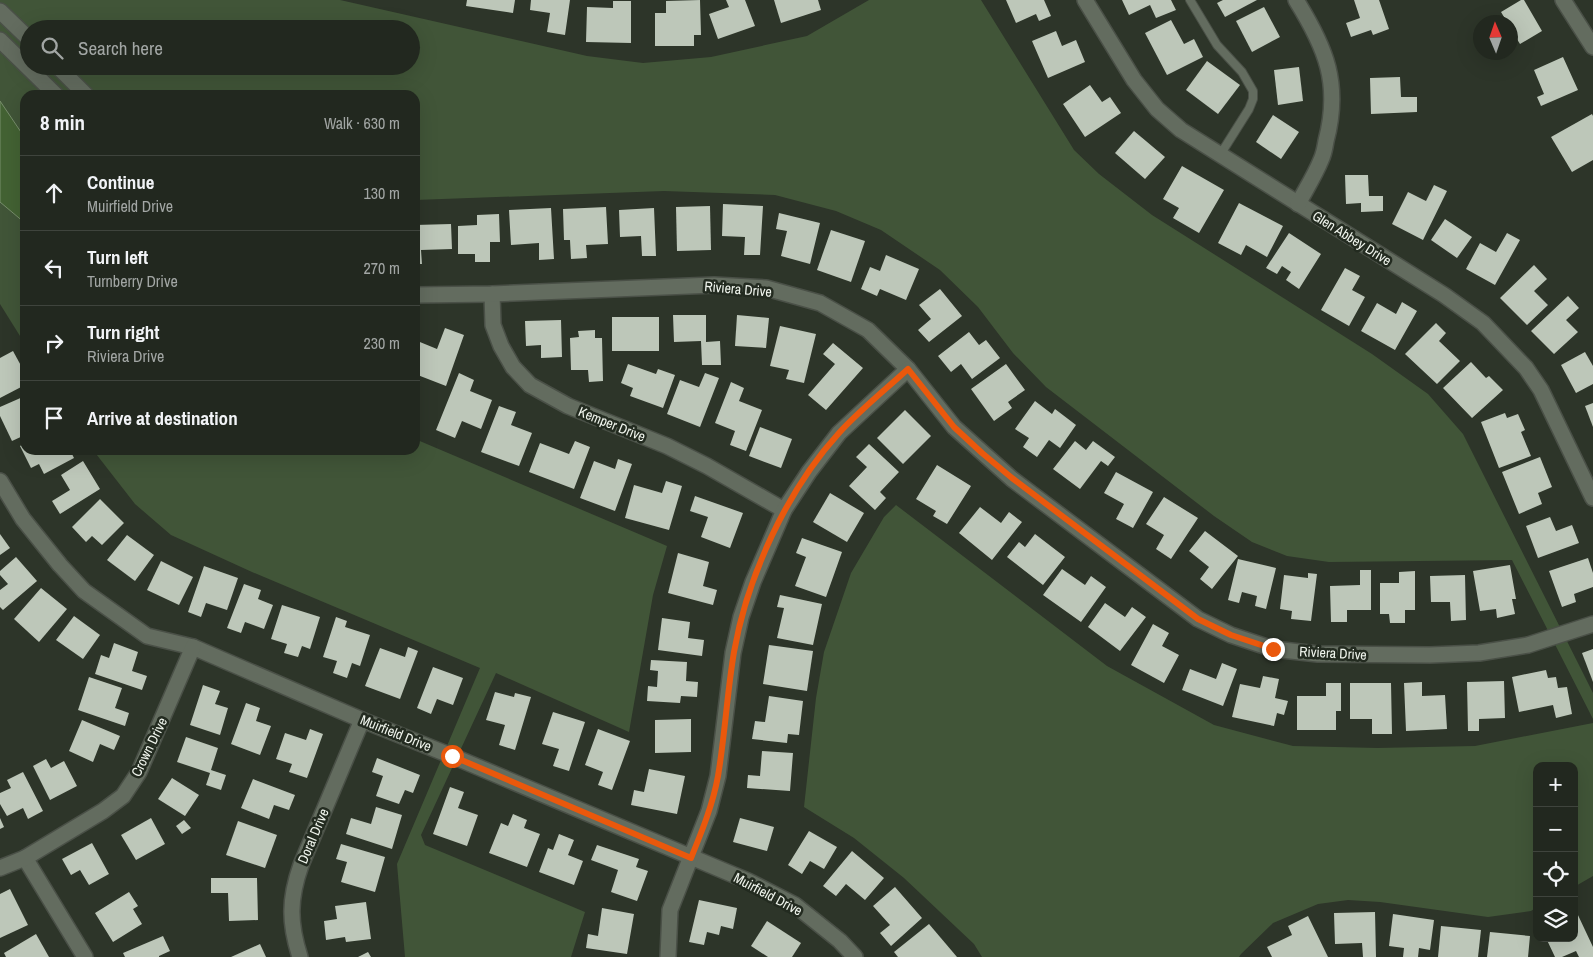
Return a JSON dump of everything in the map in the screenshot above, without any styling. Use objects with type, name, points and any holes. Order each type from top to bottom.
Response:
[{"type":"street","name":"Glen Abbey Drive","points":[[1085,0],[1134,80],[1157,109],[1181,130],[1444,294],[1483,323],[1526,368],[1541,390],[1593,498]]},
{"type":"street","points":[[1296,0],[1312,26],[1324,54],[1330,75],[1333,101],[1330,128],[1322,160],[1298,204]]},
{"type":"street","points":[[1563,0],[1593,47]]},
{"type":"street","points":[[0,11],[20,30]]},
{"type":"street","points":[[0,40],[20,60]]},
{"type":"street","points":[[36,75],[51,90]]},
{"type":"street","points":[[66,75],[81,90]]},
{"type":"street","name":"Riviera Drive","points":[[420,295],[714,285],[766,288],[820,303],[868,330],[908,369],[954,427],[1012,478],[1198,619],[1231,635],[1273,649],[1318,654],[1430,655],[1480,653],[1528,645],[1593,624]]},
{"type":"street","name":"Kemper Drive","points":[[492,294],[493,325],[501,346],[513,367],[530,386],[568,406],[683,454],[784,510]]},
{"type":"street","points":[[668,957],[670,910],[710,811],[718,776],[734,653],[741,617],[753,582],[784,510],[809,472],[839,433],[908,369]]},
{"type":"street","name":"Muirfield Drive","points":[[0,481],[23,519],[60,566],[84,591],[148,636],[193,647],[362,720],[748,881],[795,905],[840,941],[855,957]]},
{"type":"street","name":"Crown Drive","points":[[0,868],[25,858],[103,811],[123,796],[139,772],[193,647]]},
{"type":"street","name":"Doral Drive","points":[[300,957],[291,922],[294,885],[362,720]]},
{"type":"street","points":[[25,858],[85,957]]},
{"type":"lane","points":[[1190,0],[1216,45],[1242,72],[1253,91],[1253,99],[1249,109],[1220,155]]},
{"type":"shaded area","points":[[0,0],[340,0],[587,56],[643,63],[711,57],[807,36],[869,0],[981,0],[1074,150],[1099,174],[1152,215],[1372,354],[1428,394],[1463,434],[1593,693],[1593,719],[1512,560],[1329,562],[1287,556],[1252,542],[1214,516],[1046,387],[1013,353],[978,307],[940,270],[881,230],[836,211],[775,195],[664,191],[420,200],[420,90],[20,90],[20,336],[0,304]]},
{"type":"shaded area","points":[[0,101],[20,131],[20,219],[0,202]]},
{"type":"shaded area","points":[[420,441],[667,546],[653,595],[629,732],[496,673],[421,835],[425,845],[585,912],[571,957],[405,957],[397,864],[480,668],[252,572],[171,535],[135,504],[97,455],[420,455]]},
{"type":"shaded area","points":[[896,505],[1107,666],[1214,725],[1293,746],[1377,748],[1475,746],[1593,723],[1593,876],[1578,885],[1578,762],[1533,762],[1533,910],[1531,911],[1488,917],[1380,902],[1348,900],[1318,904],[1273,923],[1239,957],[982,957],[974,944],[904,878],[854,838],[804,807],[816,698],[824,652],[851,573],[884,517]]},
{"type":"building","points":[[467,0],[515,0],[513,13],[466,6]]},
{"type":"building","points":[[531,0],[570,0],[565,35],[547,32],[550,13],[530,10]]},
{"type":"building","points":[[700,0],[701,35],[694,35],[694,46],[655,46],[655,13],[666,13],[666,1]]},
{"type":"building","points":[[726,0],[745,0],[755,26],[718,39],[709,14],[729,7]]},
{"type":"building","points":[[774,0],[818,0],[821,10],[781,23]]},
{"type":"building","points":[[1006,0],[1044,0],[1051,16],[1039,21],[1036,14],[1016,23]]},
{"type":"building","points":[[1122,0],[1171,0],[1176,10],[1156,18],[1150,5],[1129,15]]},
{"type":"building","points":[[1223,0],[1257,0],[1225,17],[1217,3]]},
{"type":"building","points":[[1354,0],[1379,0],[1389,29],[1373,35],[1371,30],[1351,37],[1346,23],[1360,18]]},
{"type":"building","points":[[1524,0],[1542,31],[1520,44],[1518,41],[1518,15],[1503,15],[1501,12]]},
{"type":"building","points":[[613,1],[631,1],[631,43],[586,42],[587,7],[613,8]]},
{"type":"building","points":[[1264,7],[1280,37],[1252,52],[1236,21]]},
{"type":"building","points":[[1171,20],[1184,44],[1194,39],[1203,57],[1167,75],[1145,33]]},
{"type":"building","points":[[1056,31],[1062,46],[1076,40],[1085,62],[1048,78],[1032,41]]},
{"type":"building","points":[[1563,57],[1578,90],[1541,106],[1537,97],[1544,94],[1534,70]]},
{"type":"building","points":[[1207,61],[1240,85],[1218,114],[1186,90]]},
{"type":"building","points":[[1299,67],[1303,101],[1278,105],[1274,70]]},
{"type":"building","points":[[1400,77],[1401,97],[1417,97],[1417,112],[1371,114],[1370,78]]},
{"type":"building","points":[[1090,85],[1102,102],[1110,97],[1121,113],[1085,137],[1063,104]]},
{"type":"building","points":[[1592,114],[1593,160],[1572,172],[1551,137]]},
{"type":"building","points":[[1273,115],[1299,132],[1281,159],[1256,142]]},
{"type":"building","points":[[1134,131],[1165,157],[1145,179],[1115,153]]},
{"type":"building","points":[[1182,166],[1224,190],[1199,233],[1173,218],[1179,208],[1163,199]]},
{"type":"building","points":[[1345,175],[1368,175],[1369,196],[1383,196],[1383,211],[1361,212],[1361,203],[1346,204]]},
{"type":"building","points":[[1434,185],[1447,191],[1423,240],[1392,224],[1408,192],[1426,201]]},
{"type":"building","points":[[1239,203],[1283,226],[1267,257],[1246,245],[1241,255],[1218,243]]},
{"type":"building","points":[[723,204],[763,206],[760,255],[744,255],[745,237],[722,236]]},
{"type":"building","points":[[710,206],[711,250],[677,251],[676,207]]},
{"type":"building","points":[[606,207],[608,244],[586,245],[587,258],[571,259],[570,240],[564,240],[563,209]]},
{"type":"building","points":[[551,208],[554,259],[539,260],[539,243],[511,245],[509,210]]},
{"type":"building","points":[[654,208],[656,256],[642,256],[641,236],[620,237],[619,210]]},
{"type":"building","points":[[779,213],[820,223],[810,264],[781,256],[787,231],[776,229]]},
{"type":"building","points":[[499,214],[500,242],[490,242],[490,262],[475,262],[475,254],[458,254],[458,226],[477,225],[477,215]]},
{"type":"building","points":[[1445,219],[1472,237],[1457,258],[1431,240]]},
{"type":"building","points":[[451,224],[452,249],[421,250],[422,264],[420,264],[420,225]]},
{"type":"building","points":[[831,230],[865,241],[851,282],[817,270]]},
{"type":"building","points":[[1289,233],[1321,254],[1299,289],[1286,280],[1291,272],[1282,266],[1277,274],[1266,268]]},
{"type":"building","points":[[1507,233],[1520,240],[1495,285],[1466,269],[1480,243],[1496,252]]},
{"type":"building","points":[[886,255],[919,269],[906,300],[880,289],[877,296],[861,289],[870,267],[880,271]]},
{"type":"building","points":[[1534,265],[1547,279],[1534,291],[1548,305],[1527,325],[1500,298]]},
{"type":"building","points":[[1345,268],[1360,276],[1352,290],[1365,297],[1349,326],[1321,310]]},
{"type":"building","points":[[940,289],[962,316],[929,342],[918,330],[931,319],[919,305]]},
{"type":"building","points":[[1568,296],[1579,308],[1566,320],[1578,332],[1554,354],[1531,331]]},
{"type":"building","points":[[1402,302],[1417,311],[1395,350],[1361,331],[1377,303],[1396,314]]},
{"type":"building","points":[[673,315],[706,315],[706,342],[720,341],[721,365],[702,365],[701,341],[674,342]]},
{"type":"building","points":[[737,315],[769,318],[766,348],[735,346]]},
{"type":"building","points":[[612,317],[659,317],[659,351],[612,351]]},
{"type":"building","points":[[561,320],[562,357],[541,358],[541,345],[526,346],[525,321]]},
{"type":"building","points":[[1436,323],[1446,333],[1439,341],[1460,361],[1437,384],[1405,354]]},
{"type":"building","points":[[780,326],[816,334],[804,383],[786,379],[789,370],[770,366]]},
{"type":"building","points":[[445,328],[464,335],[446,386],[420,376],[420,342],[437,349]]},
{"type":"building","points":[[595,330],[595,338],[602,338],[603,381],[589,382],[588,370],[571,370],[570,338],[579,337],[578,331]]},
{"type":"building","points":[[969,332],[979,345],[986,340],[1000,358],[972,379],[961,364],[951,372],[938,356]]},
{"type":"building","points":[[833,343],[863,368],[826,410],[808,395],[835,364],[823,354]]},
{"type":"building","points":[[13,351],[20,364],[20,388],[0,398],[0,358]]},
{"type":"building","points":[[1585,352],[1593,366],[1593,384],[1576,393],[1561,365]]},
{"type":"building","points":[[1471,362],[1486,378],[1489,376],[1503,390],[1472,418],[1443,388]]},
{"type":"building","points":[[628,364],[656,374],[658,369],[675,375],[663,408],[630,396],[633,388],[621,383]]},
{"type":"building","points":[[1006,364],[1025,390],[1008,402],[1012,408],[994,421],[971,389]]},
{"type":"building","points":[[459,373],[474,380],[470,391],[492,400],[481,429],[462,421],[455,438],[436,430]]},
{"type":"building","points":[[705,373],[719,378],[700,427],[667,414],[680,380],[699,387]]},
{"type":"building","points":[[731,382],[744,388],[739,401],[762,410],[746,451],[730,445],[735,431],[715,423]]},
{"type":"building","points":[[20,398],[20,437],[12,441],[0,416],[0,407]]},
{"type":"building","points":[[1035,401],[1052,414],[1055,409],[1076,425],[1060,448],[1049,440],[1037,457],[1023,447],[1029,438],[1015,429]]},
{"type":"building","points":[[1593,403],[1593,427],[1585,406]]},
{"type":"building","points":[[499,406],[516,412],[511,425],[532,433],[519,466],[481,452]]},
{"type":"building","points":[[905,410],[931,436],[903,464],[877,438]]},
{"type":"building","points":[[1505,413],[1507,418],[1518,414],[1525,430],[1521,432],[1531,456],[1499,468],[1481,422]]},
{"type":"building","points":[[760,427],[792,439],[781,468],[749,456]]},
{"type":"building","points":[[575,441],[590,447],[574,489],[529,472],[540,443],[569,454]]},
{"type":"building","points":[[1075,441],[1086,450],[1093,441],[1115,457],[1108,466],[1101,461],[1080,489],[1053,469]]},
{"type":"building","points":[[869,444],[899,472],[880,492],[886,498],[875,510],[849,486],[867,467],[856,457]]},
{"type":"building","points":[[24,455],[72,455],[74,458],[44,474],[39,464],[31,468]]},
{"type":"building","points":[[1540,457],[1552,487],[1538,493],[1542,504],[1519,514],[1502,472]]},
{"type":"building","points":[[618,459],[632,464],[615,511],[580,498],[594,461],[615,469]]},
{"type":"building","points":[[83,461],[100,489],[60,514],[52,501],[70,490],[61,475]]},
{"type":"building","points":[[937,465],[971,486],[947,524],[933,516],[936,511],[916,499]]},
{"type":"building","points":[[1116,472],[1153,492],[1133,528],[1116,519],[1124,504],[1104,493]]},
{"type":"building","points":[[666,481],[682,486],[669,530],[625,518],[634,485],[662,493]]},
{"type":"building","points":[[830,493],[864,513],[847,542],[813,522]]},
{"type":"building","points":[[695,496],[743,513],[730,548],[701,537],[708,517],[690,511]]},
{"type":"building","points":[[1164,497],[1198,518],[1171,559],[1156,549],[1164,535],[1146,524]]},
{"type":"building","points":[[100,499],[124,523],[102,545],[92,536],[86,542],[72,527]]},
{"type":"building","points":[[980,507],[1001,523],[1009,512],[1022,522],[992,560],[959,533]]},
{"type":"building","points":[[1550,517],[1556,531],[1572,525],[1579,543],[1538,558],[1526,526]]},
{"type":"building","points":[[1205,531],[1238,556],[1212,589],[1200,579],[1209,567],[1189,551]]},
{"type":"building","points":[[0,534],[10,548],[0,555]]},
{"type":"building","points":[[1035,534],[1065,557],[1043,585],[1007,557],[1019,542],[1025,547]]},
{"type":"building","points":[[127,535],[154,555],[135,581],[107,560]]},
{"type":"building","points":[[802,538],[842,552],[826,597],[795,586],[806,557],[796,553]]},
{"type":"building","points":[[678,553],[709,562],[703,586],[717,590],[713,605],[668,593]]},
{"type":"building","points":[[16,557],[37,581],[3,610],[0,607],[0,590],[8,584],[0,575],[0,571]]},
{"type":"building","points":[[1588,558],[1593,573],[1593,587],[1574,594],[1576,602],[1562,607],[1549,571]]},
{"type":"building","points":[[1238,559],[1276,568],[1266,609],[1255,606],[1257,596],[1242,592],[1239,603],[1228,600]]},
{"type":"building","points":[[161,561],[193,577],[179,605],[147,590]]},
{"type":"building","points":[[1510,565],[1516,599],[1512,599],[1515,614],[1497,618],[1496,609],[1480,611],[1473,571]]},
{"type":"building","points":[[204,566],[238,578],[227,610],[206,603],[201,617],[188,612]]},
{"type":"building","points":[[1062,569],[1085,585],[1091,576],[1106,587],[1081,622],[1043,595]]},
{"type":"building","points":[[1360,570],[1371,570],[1371,610],[1347,610],[1347,622],[1331,622],[1330,586],[1360,585]]},
{"type":"building","points":[[1415,571],[1415,610],[1405,610],[1405,623],[1390,623],[1389,614],[1380,614],[1380,583],[1399,583],[1399,572]]},
{"type":"building","points":[[1308,573],[1317,574],[1311,621],[1291,619],[1292,611],[1280,609],[1284,575],[1308,578]]},
{"type":"building","points":[[1465,575],[1466,620],[1451,621],[1450,602],[1431,602],[1430,576]]},
{"type":"building","points":[[244,584],[261,590],[258,599],[273,605],[264,629],[245,622],[241,633],[227,628]]},
{"type":"building","points":[[41,588],[67,609],[39,642],[14,619]]},
{"type":"building","points":[[780,595],[822,604],[813,645],[777,638],[784,608],[777,607]]},
{"type":"building","points":[[1105,603],[1125,617],[1132,607],[1146,617],[1120,651],[1088,627]]},
{"type":"building","points":[[282,605],[320,617],[310,649],[302,646],[298,657],[284,653],[287,644],[271,639]]},
{"type":"building","points":[[74,616],[100,635],[83,659],[56,640]]},
{"type":"building","points":[[336,617],[347,621],[345,627],[370,635],[360,666],[352,663],[347,678],[333,673],[337,661],[323,657]]},
{"type":"building","points":[[662,618],[690,622],[688,638],[704,640],[702,656],[658,650]]},
{"type":"building","points":[[1153,624],[1169,633],[1162,646],[1179,655],[1164,683],[1131,665]]},
{"type":"building","points":[[114,643],[138,652],[132,671],[147,676],[142,690],[95,674],[101,655],[109,658]]},
{"type":"building","points":[[769,645],[813,651],[807,691],[763,684]]},
{"type":"building","points":[[408,647],[418,651],[400,699],[365,686],[380,648],[405,657]]},
{"type":"building","points":[[1593,649],[1593,682],[1582,653]]},
{"type":"building","points":[[651,660],[687,662],[686,681],[698,682],[697,697],[681,696],[680,703],[647,701],[648,686],[657,687],[658,671],[650,670]]},
{"type":"building","points":[[1222,663],[1237,669],[1223,706],[1182,690],[1190,669],[1216,679]]},
{"type":"building","points":[[433,667],[463,678],[453,705],[437,699],[431,714],[417,708]]},
{"type":"building","points":[[1546,670],[1548,678],[1556,677],[1558,688],[1567,687],[1572,714],[1556,718],[1553,705],[1519,712],[1512,677]]},
{"type":"building","points":[[1263,676],[1279,679],[1275,698],[1288,701],[1284,715],[1277,713],[1274,726],[1232,717],[1240,684],[1260,688]]},
{"type":"building","points":[[89,677],[122,688],[115,708],[129,713],[125,726],[78,710]]},
{"type":"building","points":[[1504,681],[1505,718],[1479,719],[1479,731],[1468,731],[1467,682]]},
{"type":"building","points":[[1422,682],[1422,696],[1445,695],[1447,729],[1406,731],[1404,683]]},
{"type":"building","points":[[1326,683],[1341,683],[1341,711],[1336,711],[1336,730],[1297,730],[1297,696],[1326,696]]},
{"type":"building","points":[[1350,683],[1391,683],[1392,734],[1372,734],[1372,719],[1350,719]]},
{"type":"building","points":[[203,685],[220,691],[215,704],[228,708],[220,735],[190,725]]},
{"type":"building","points":[[495,692],[514,697],[515,693],[531,697],[515,750],[499,745],[505,725],[486,720]]},
{"type":"building","points":[[769,696],[803,701],[799,735],[788,734],[787,743],[752,739],[755,721],[765,722]]},
{"type":"building","points":[[246,703],[260,708],[256,721],[271,726],[260,755],[231,744]]},
{"type":"building","points":[[553,712],[585,722],[569,771],[553,766],[559,749],[542,744]]},
{"type":"building","points":[[691,719],[691,752],[655,753],[655,720]]},
{"type":"building","points":[[82,720],[120,736],[114,750],[100,744],[93,762],[69,751]]},
{"type":"building","points":[[310,729],[323,734],[307,778],[289,772],[292,764],[276,759],[285,733],[306,740]]},
{"type":"building","points":[[598,729],[630,741],[612,790],[598,785],[603,772],[585,765]]},
{"type":"building","points":[[186,737],[218,748],[211,770],[226,775],[221,790],[206,785],[210,773],[177,762]]},
{"type":"building","points":[[762,751],[793,753],[790,791],[747,788],[748,775],[760,776]]},
{"type":"building","points":[[377,758],[420,775],[413,793],[405,790],[399,804],[376,796],[383,776],[372,772]]},
{"type":"building","points":[[46,759],[51,768],[64,761],[77,786],[50,800],[33,766]]},
{"type":"building","points":[[649,769],[685,776],[677,814],[631,805],[634,790],[644,792]]},
{"type":"building","points":[[23,772],[43,811],[28,819],[23,808],[7,816],[0,804],[0,793],[11,788],[7,780]]},
{"type":"building","points":[[172,778],[199,795],[185,816],[158,799]]},
{"type":"building","points":[[253,779],[295,795],[289,810],[274,805],[269,819],[241,808]]},
{"type":"building","points":[[450,787],[464,792],[458,808],[478,815],[467,846],[433,834]]},
{"type":"building","points":[[376,807],[402,815],[392,849],[346,834],[351,818],[371,824]]},
{"type":"building","points":[[513,814],[527,820],[524,828],[540,834],[527,867],[489,853],[501,823],[508,826]]},
{"type":"building","points":[[0,818],[4,827],[0,829]]},
{"type":"building","points":[[151,818],[165,844],[136,860],[121,835]]},
{"type":"building","points":[[740,818],[774,827],[767,851],[733,842]]},
{"type":"building","points":[[184,820],[191,828],[182,834],[176,826]]},
{"type":"building","points":[[238,821],[277,835],[265,868],[226,855]]},
{"type":"building","points":[[809,831],[837,847],[824,869],[810,861],[802,874],[788,865]]},
{"type":"building","points":[[559,834],[574,840],[568,855],[583,861],[574,885],[539,872],[548,848],[553,850]]},
{"type":"building","points":[[92,843],[109,874],[89,885],[80,870],[71,875],[62,859]]},
{"type":"building","points":[[341,844],[385,857],[375,892],[341,882],[347,862],[336,859]]},
{"type":"building","points":[[597,845],[639,859],[636,867],[648,871],[637,901],[611,892],[618,870],[591,860]]},
{"type":"building","points":[[852,851],[884,878],[865,900],[846,884],[836,896],[823,886]]},
{"type":"building","points":[[211,878],[257,878],[258,920],[229,921],[228,893],[211,893]]},
{"type":"building","points":[[895,887],[922,918],[891,946],[880,933],[890,925],[873,906]]},
{"type":"building","points":[[10,889],[28,925],[0,938],[0,894]]},
{"type":"building","points":[[129,892],[138,906],[133,909],[142,924],[113,942],[95,913]]},
{"type":"building","points":[[699,900],[737,908],[733,929],[721,926],[719,935],[707,932],[704,945],[689,942]]},
{"type":"building","points":[[366,902],[371,939],[346,942],[345,937],[326,940],[324,921],[337,919],[335,906]]},
{"type":"building","points":[[602,908],[634,914],[627,954],[586,948],[588,934],[598,936]]},
{"type":"building","points":[[1375,912],[1376,957],[1363,957],[1362,943],[1335,944],[1334,913]]},
{"type":"building","points":[[1393,914],[1434,920],[1430,950],[1419,948],[1418,957],[1403,957],[1404,948],[1389,946]]},
{"type":"building","points":[[1578,915],[1593,947],[1593,957],[1579,957],[1576,951],[1562,957],[1555,957],[1548,942],[1578,942]]},
{"type":"building","points":[[1308,916],[1328,957],[1272,957],[1267,947],[1292,935],[1288,926]]},
{"type":"building","points":[[767,921],[801,943],[792,957],[768,957],[751,946]]},
{"type":"building","points":[[929,924],[957,957],[898,957],[894,952]]},
{"type":"building","points":[[1441,926],[1481,930],[1478,957],[1438,957]]},
{"type":"building","points":[[1490,932],[1530,936],[1528,957],[1487,957]]},
{"type":"building","points":[[36,934],[49,957],[6,957],[4,953]]},
{"type":"building","points":[[163,936],[170,951],[159,957],[125,957],[123,953]]},
{"type":"building","points":[[260,944],[266,957],[231,957]]},
{"type":"building","points":[[368,952],[371,957],[358,957]]},
{"type":"route","points":[[452,756],[691,858],[710,811],[718,776],[734,653],[741,617],[753,582],[784,510],[809,472],[839,433],[908,369],[954,427],[1012,478],[1198,619],[1231,635],[1273,649]]}]
